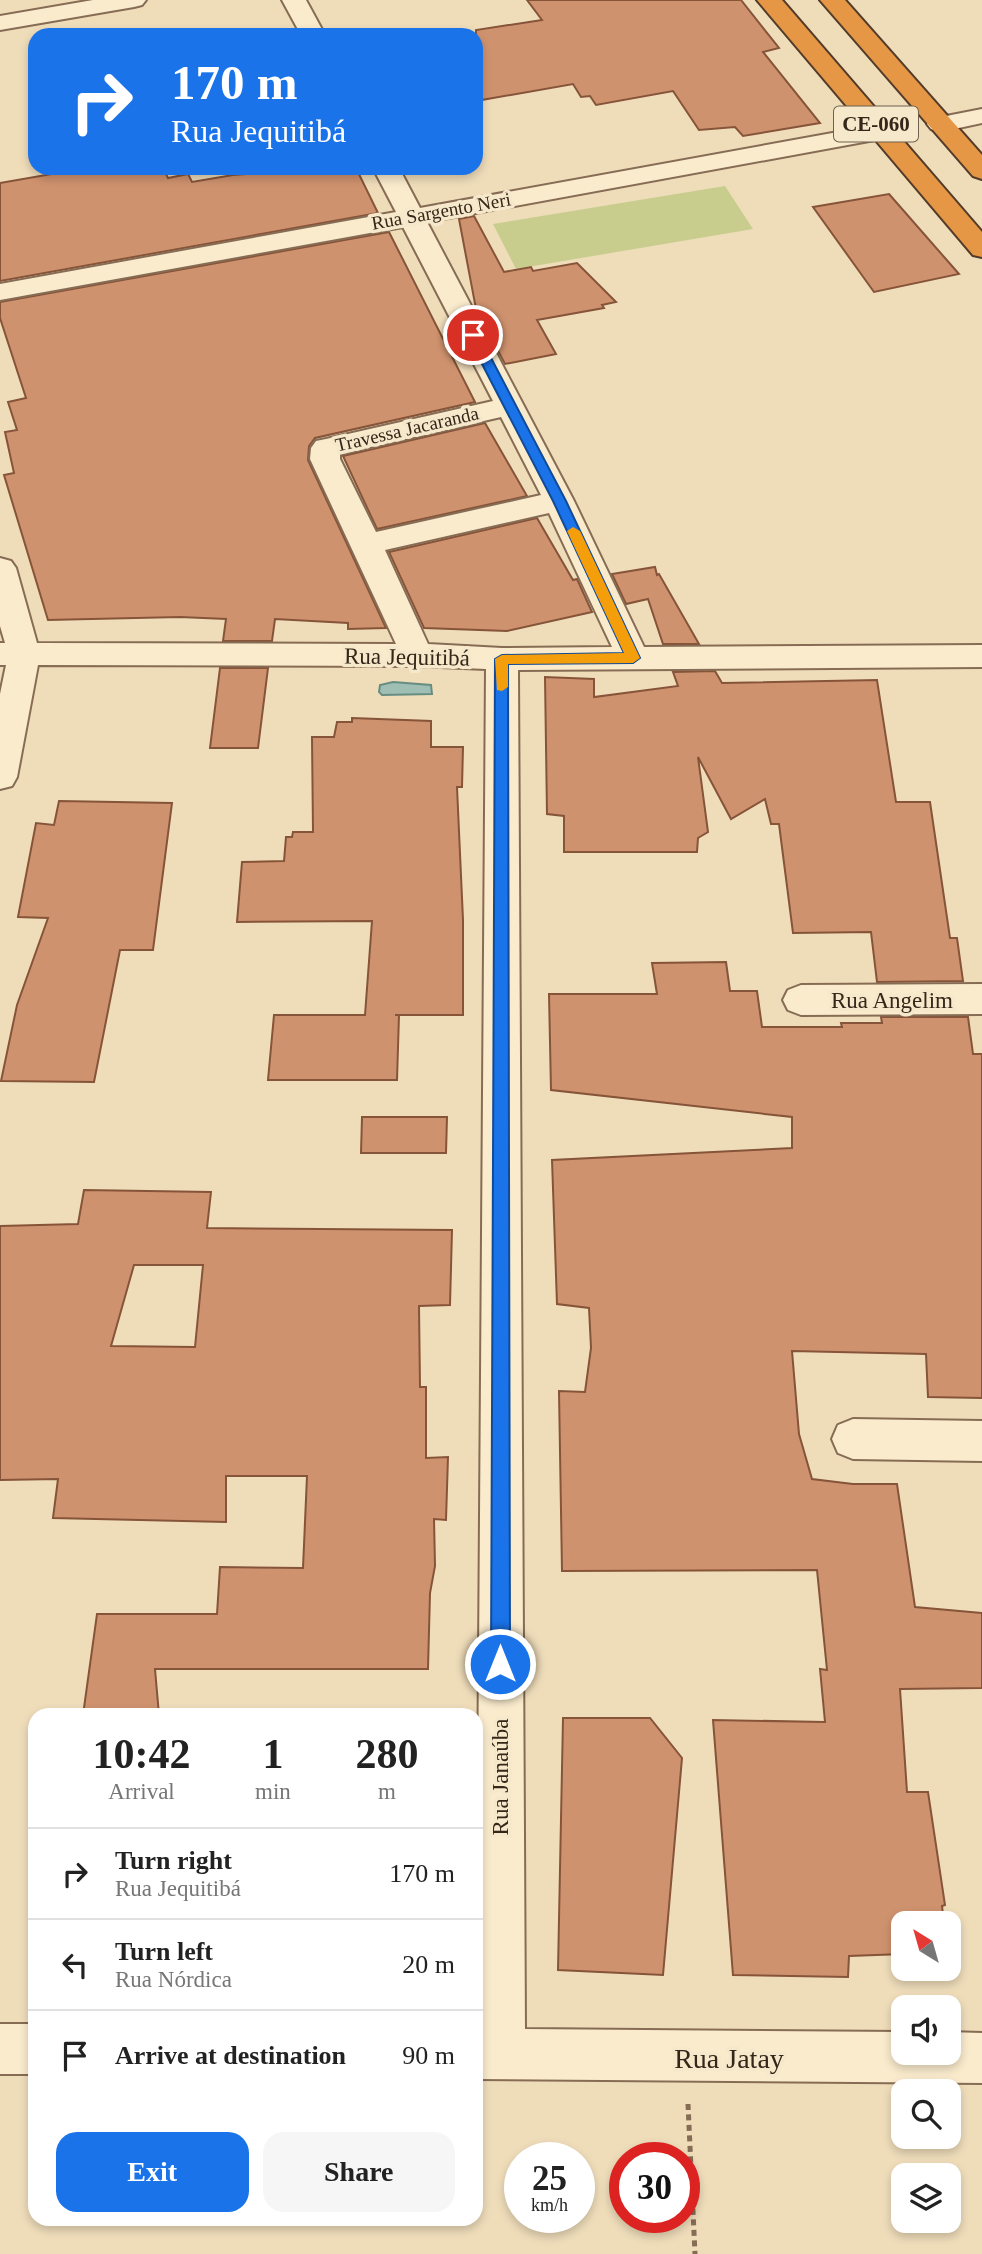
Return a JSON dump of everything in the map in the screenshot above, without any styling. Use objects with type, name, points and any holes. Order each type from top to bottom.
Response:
[{"type":"highway","name":"CE-060","points":[[769,0],[982,249]]},
{"type":"highway","name":"CE-060","points":[[832,0],[982,171]]},
{"type":"street","points":[[0,23],[134,0]]},
{"type":"street","points":[[294,0],[309,28]]},
{"type":"street","points":[[940,124],[982,116]]},
{"type":"street","name":"Rua Sargento Neri","points":[[0,292],[882,132]]},
{"type":"street","points":[[390,175],[559,501],[633,658]]},
{"type":"street","name":"Travessa Jacaranda","points":[[416,655],[326,459],[326,448],[510,406]]},
{"type":"street","points":[[367,544],[559,501]]},
{"type":"street","points":[[0,568],[12,654],[0,777]]},
{"type":"street","name":"Rua Jequitibá","points":[[12,654],[416,655],[502,659],[982,656]]},
{"type":"street","name":"Rua Janaúba","points":[[488,2054],[502,659]]},
{"type":"street","name":"Rua Angelim","points":[[801,1000],[982,999]]},
{"type":"street","points":[[853,1439],[982,1441]]},
{"type":"street","points":[[0,2049],[28,2049]]},
{"type":"street","name":"Rua Jatay","points":[[488,2054],[982,2059]]},
{"type":"path","points":[[686,2058],[695,2254]]},
{"type":"green space","points":[[725,186],[753,229],[516,269],[493,224]]},
{"type":"water","points":[[393,682],[431,685],[432,694],[382,695],[379,692],[380,685]]},
{"type":"building","points":[[527,0],[741,0],[779,48],[763,52],[820,123],[743,136],[735,127],[699,130],[673,91],[596,105],[590,96],[581,97],[573,84],[483,100],[483,29],[542,20]]},
{"type":"building","points":[[46,175],[166,175],[168,178],[188,175],[192,182],[233,175],[359,175],[378,213],[0,281],[0,183]]},
{"type":"building","points":[[889,194],[959,274],[874,292],[813,207]]},
{"type":"building","points":[[474,216],[504,272],[531,267],[533,271],[577,263],[616,302],[602,305],[604,308],[537,320],[556,354],[505,364],[476,309],[459,219]]},
{"type":"building","points":[[389,232],[475,402],[315,438],[309,446],[308,460],[386,628],[348,629],[348,623],[275,619],[272,641],[223,641],[226,619],[180,617],[48,620],[4,475],[14,473],[5,432],[17,430],[8,402],[26,398],[0,318],[0,302]]},
{"type":"building","points":[[485,423],[527,496],[377,529],[343,456]]},
{"type":"building","points":[[537,518],[573,580],[577,579],[592,612],[507,631],[424,628],[389,552]]},
{"type":"building","points":[[655,567],[657,575],[659,574],[699,644],[663,644],[648,599],[626,604],[612,574]]},
{"type":"building","points":[[220,668],[268,668],[258,748],[210,748]]},
{"type":"building","points":[[715,671],[722,683],[877,680],[896,802],[930,802],[950,938],[957,938],[963,981],[877,982],[871,932],[793,933],[779,824],[771,824],[765,799],[731,819],[698,757],[708,832],[698,838],[697,852],[564,852],[564,816],[547,814],[545,677],[594,679],[594,697],[678,686],[673,672]]},
{"type":"building","points":[[352,718],[431,721],[431,747],[463,747],[462,787],[457,787],[463,920],[463,1015],[399,1015],[397,1080],[268,1080],[274,1015],[365,1015],[372,921],[237,922],[242,862],[284,861],[286,837],[292,837],[293,832],[313,832],[312,737],[334,737],[337,722],[352,722]]},
{"type":"building","points":[[59,801],[172,803],[153,950],[120,950],[94,1082],[1,1081],[17,1005],[48,918],[18,917],[36,823],[54,825]]},
{"type":"building","points":[[726,962],[730,991],[757,991],[762,1027],[842,1027],[841,1023],[882,1023],[881,1017],[968,1017],[973,1054],[982,1054],[982,1398],[928,1397],[926,1354],[792,1351],[799,1434],[812,1479],[853,1484],[897,1484],[915,1607],[982,1613],[982,1688],[900,1689],[907,1792],[928,1792],[945,1905],[942,1906],[943,1911],[891,1911],[891,1954],[849,1956],[848,1977],[733,1975],[713,1720],[825,1722],[820,1669],[827,1670],[817,1570],[562,1571],[559,1391],[585,1392],[591,1348],[589,1308],[557,1304],[552,1160],[792,1148],[792,1117],[551,1090],[549,994],[657,994],[652,963]]},
{"type":"building","points":[[362,1117],[447,1117],[446,1153],[361,1153]]},
{"type":"building","points":[[84,1190],[211,1192],[207,1228],[452,1230],[450,1305],[419,1306],[420,1387],[426,1387],[426,1458],[448,1457],[446,1520],[434,1519],[435,1566],[430,1593],[428,1669],[155,1669],[158,1708],[84,1708],[97,1614],[217,1614],[220,1567],[303,1568],[307,1476],[226,1476],[226,1522],[53,1518],[58,1479],[0,1480],[0,1226],[78,1224]],"holes":[[[134,1265],[203,1265],[195,1347],[111,1346]]]},
{"type":"building","points":[[563,1718],[650,1718],[682,1758],[663,1975],[558,1970]]},
{"type":"slow traffic","points":[[502,687],[502,659],[633,658],[573,531]]},
{"type":"route","points":[[473,335],[559,501],[633,658],[502,659],[500,1664]]}]
